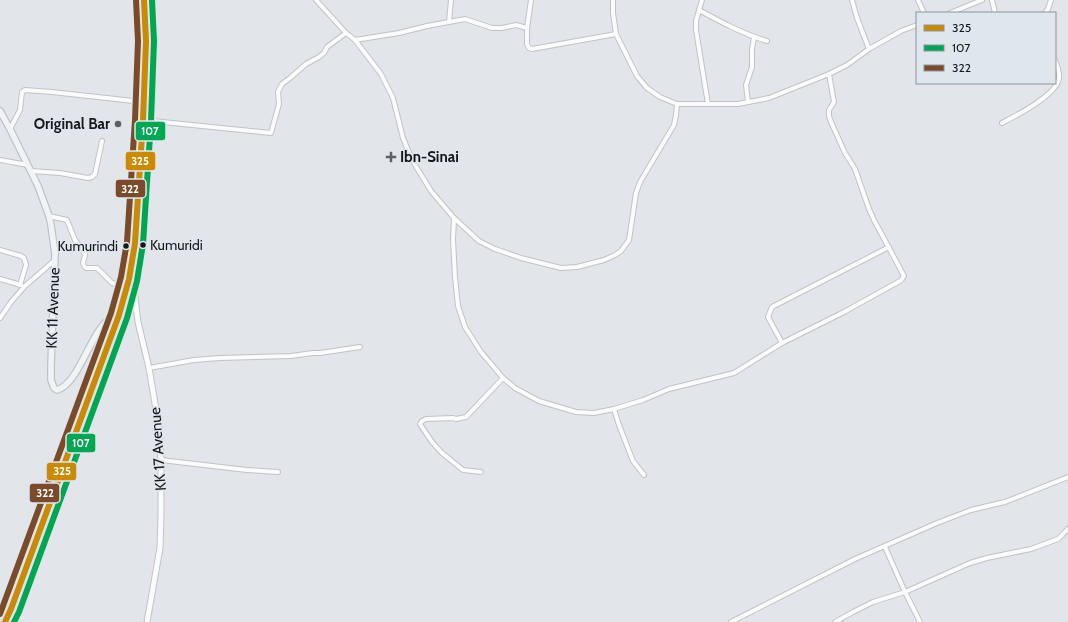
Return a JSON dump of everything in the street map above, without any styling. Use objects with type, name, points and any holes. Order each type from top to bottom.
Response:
[{"type":"highway","points":[[5,622],[119,315],[126,287],[130,279],[135,243],[143,120],[142,102],[146,41],[144,0]]},
{"type":"main road","name":"KK 11 Avenue","points":[[0,112],[38,186],[49,216],[54,241],[55,260],[51,365],[51,380],[54,388],[57,390],[62,389],[67,385],[98,332],[105,323],[119,315]]},
{"type":"street","points":[[316,0],[346,33],[355,40],[381,74],[393,98],[403,138],[412,160],[431,191],[454,218],[479,241],[521,258],[561,268],[577,267],[604,260],[621,251],[629,240],[636,193],[640,182],[674,125],[677,104]]},
{"type":"street","points":[[449,22],[451,0]]},
{"type":"street","points":[[531,0],[527,28],[527,44],[529,48],[532,49],[616,34]]},
{"type":"street","points":[[614,0],[613,13],[616,34],[638,76],[647,88],[660,97],[677,104],[738,104],[768,98],[847,66],[869,49],[901,31],[916,25]]},
{"type":"street","points":[[702,0],[696,21],[696,30],[708,104]]},
{"type":"street","points":[[852,0],[869,49]]},
{"type":"street","points":[[918,0],[924,12]]},
{"type":"street","points":[[952,12],[982,0]]},
{"type":"street","points":[[992,0],[996,12]]},
{"type":"street","points":[[1046,12],[1051,0]]},
{"type":"street","points":[[699,10],[737,30],[767,41]]},
{"type":"street","points":[[355,40],[399,33],[464,19],[492,28],[502,28],[516,25],[527,28]]},
{"type":"street","points":[[143,120],[271,132],[279,104],[278,92],[282,84],[306,64],[319,57],[324,53],[328,46],[346,33]]},
{"type":"street","points":[[748,102],[746,85],[752,67],[754,37]]},
{"type":"street","points":[[1002,123],[1028,109],[1051,91],[1059,79],[1056,63]]},
{"type":"street","points":[[454,218],[453,240],[455,277],[461,319],[465,328],[481,352],[503,378],[515,388],[539,401],[576,412],[594,413],[614,409],[643,400],[669,389],[734,373],[782,343],[844,312],[902,280],[904,276],[869,209],[855,169],[845,153],[829,116],[829,110],[834,102],[829,74]]},
{"type":"street","points":[[10,129],[20,110],[22,92],[25,90],[58,92],[142,102]]},
{"type":"street","points":[[31,171],[60,173],[88,178],[92,177],[102,141]]},
{"type":"street","points":[[0,160],[28,165]]},
{"type":"street","points":[[49,216],[67,220],[75,240],[85,254],[83,262],[86,268],[97,268],[112,283],[126,287]]},
{"type":"street","points":[[782,343],[768,317],[772,307],[888,247]]},
{"type":"street","points":[[0,250],[24,258],[26,265],[20,285]]},
{"type":"street","points":[[0,318],[25,286],[55,260]]},
{"type":"street","points":[[0,279],[25,286]]},
{"type":"street","name":"KK 17 Avenue","points":[[130,279],[134,289],[138,322],[149,368],[159,427],[161,460],[160,548],[147,622]]},
{"type":"street","points":[[149,368],[194,360],[291,356],[360,348]]},
{"type":"street","points":[[481,472],[463,470],[442,453],[432,442],[420,424],[426,419],[456,419],[466,417],[503,378]]},
{"type":"street","points":[[614,409],[634,461],[644,475]]},
{"type":"street","points":[[161,460],[246,470],[278,472]]},
{"type":"street","points":[[732,622],[856,559],[937,523],[970,510],[1005,502],[1068,477]]},
{"type":"street","points":[[835,622],[873,602],[905,592],[970,563],[1031,549],[1058,539],[1068,529]]},
{"type":"street","points":[[885,547],[920,622]]},
{"type":"transit line","name":"322","points":[[0,614],[111,313],[121,277],[127,242],[135,120],[138,41],[136,0]]},
{"type":"transit line","name":"325","points":[[5,622],[119,315],[129,279],[135,243],[143,120],[146,41],[144,0]]},
{"type":"transit line","name":"107","points":[[14,622],[19,612],[127,318],[137,281],[143,244],[151,121],[154,41],[152,0]]},
{"type":"place","name":"Original Bar","points":[[118,124]]},
{"type":"place","name":"Ibn-Sinai","points":[[391,157]]},
{"type":"place","name":"Kumuridi","points":[[143,245]]},
{"type":"place","name":"Kumurindi","points":[[126,246]]}]
